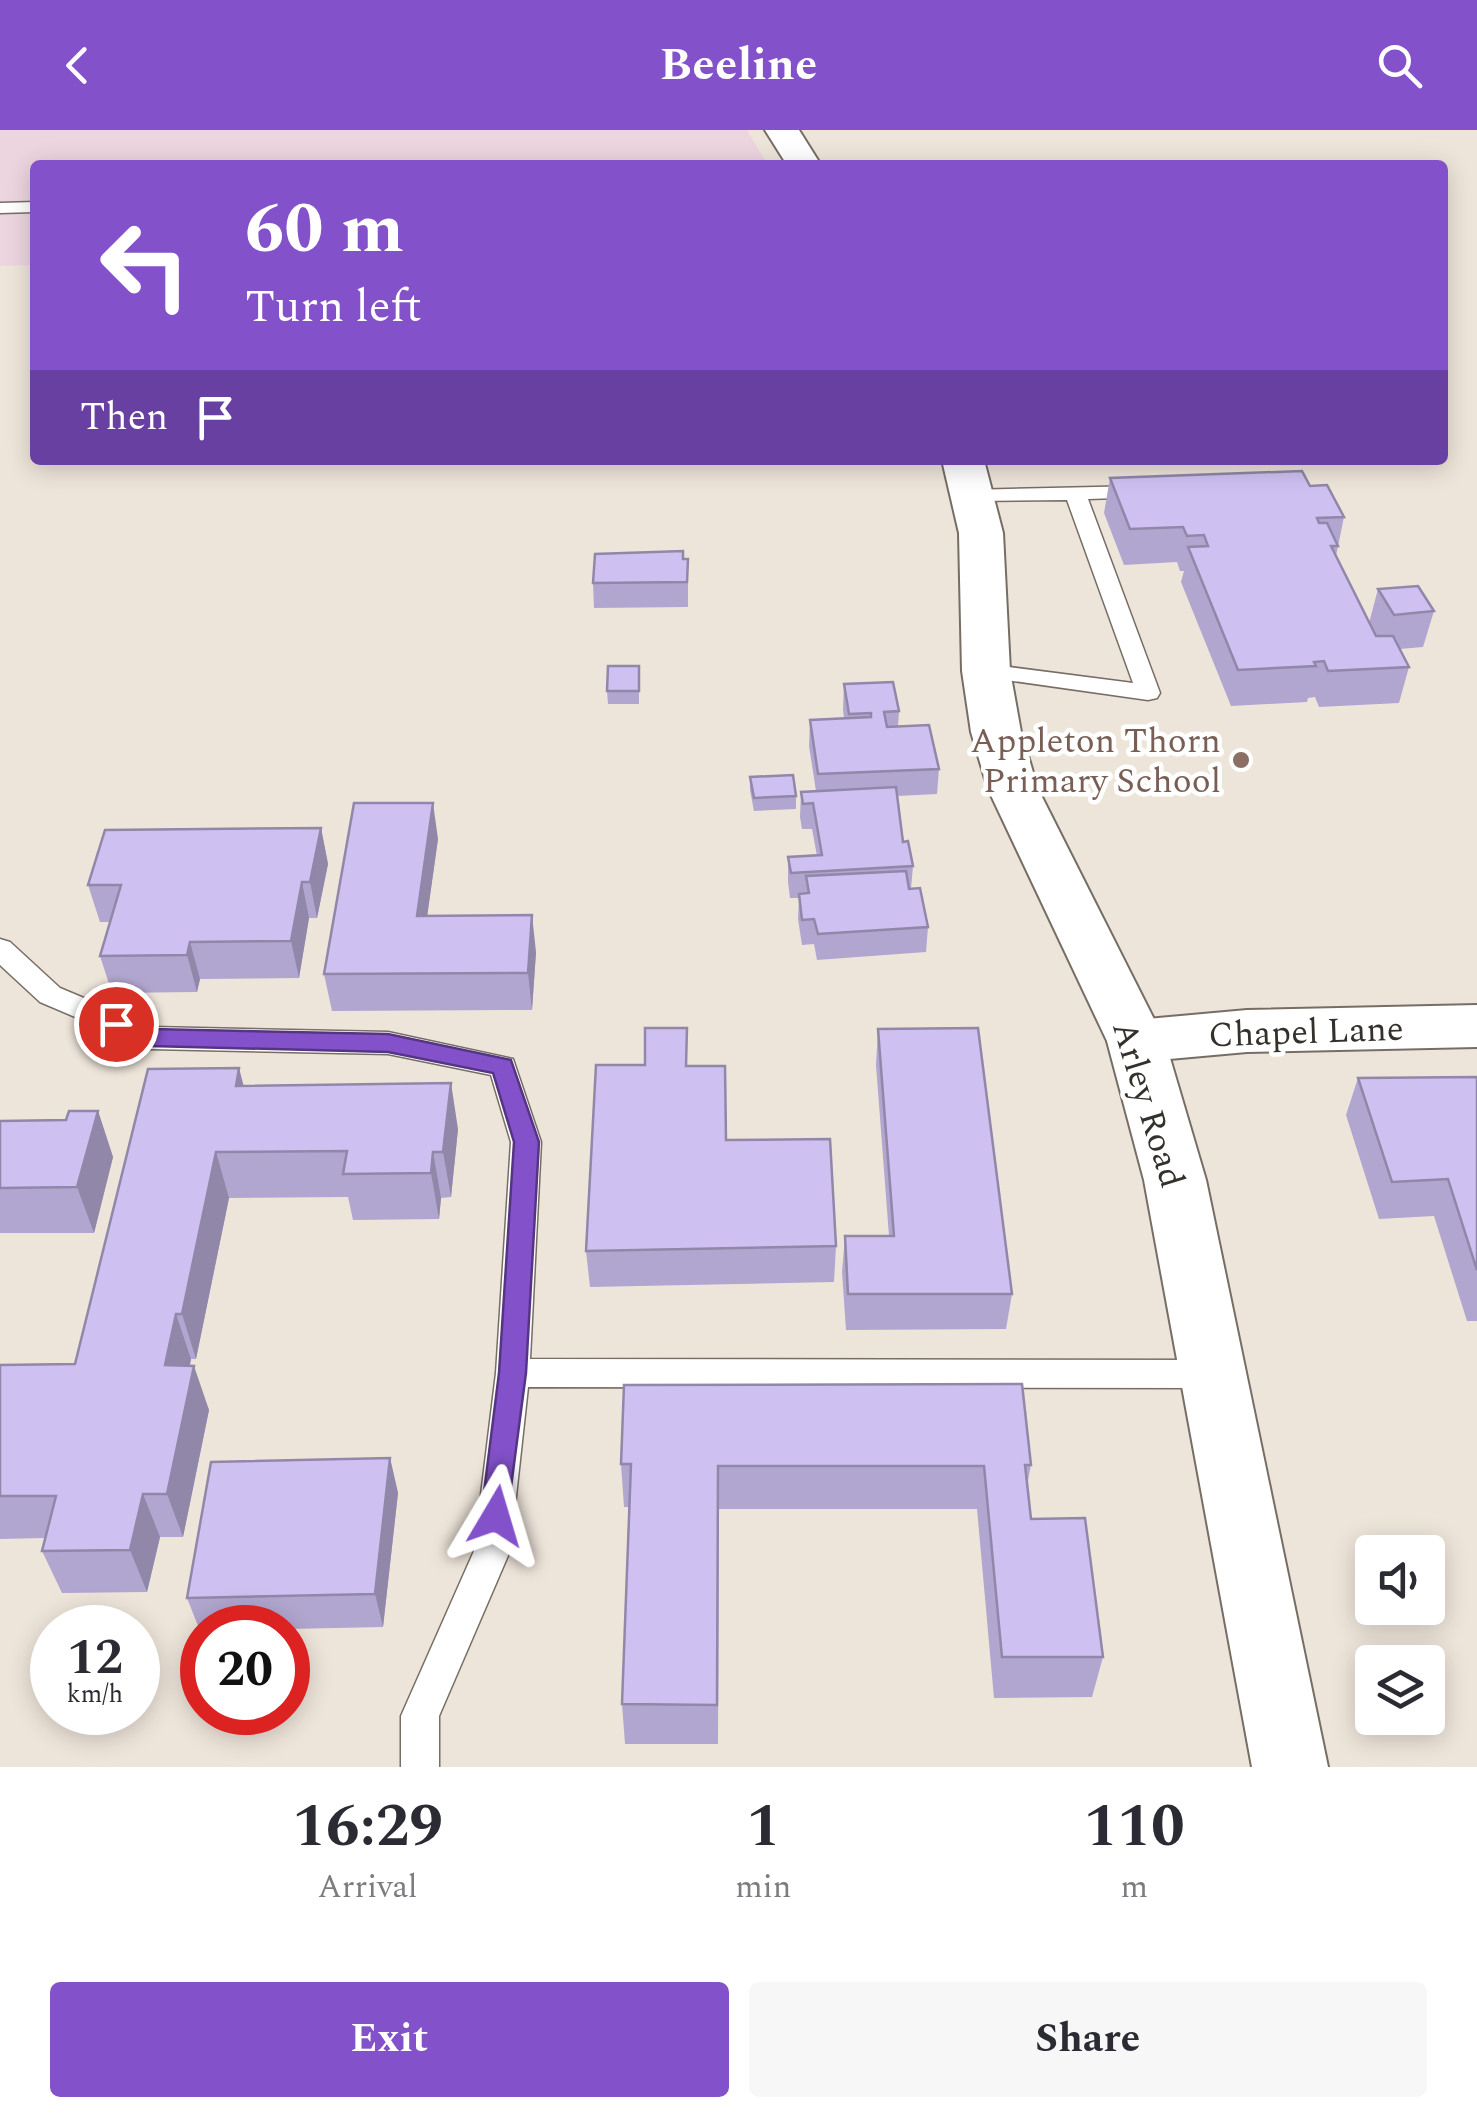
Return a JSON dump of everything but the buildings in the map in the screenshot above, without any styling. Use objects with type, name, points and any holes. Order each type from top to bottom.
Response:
[{"type":"street","points":[[782,130],[801,160]]},
{"type":"street","name":"Arley Road","points":[[969,478],[981,533],[986,670],[996,732],[1013,788],[1136,1041],[1175,1180],[1290,1767]]},
{"type":"street","name":"Chapel Lane","points":[[1136,1041],[1247,1031],[1477,1026]]},
{"type":"lane","points":[[0,208],[30,208]]},
{"type":"lane","points":[[969,478],[1075,493],[1153,492]]},
{"type":"lane","points":[[986,670],[1148,693],[1075,493]]},
{"type":"lane","points":[[0,949],[50,995],[150,1038],[388,1043],[502,1066],[526,1142],[513,1373],[492,1551],[420,1716],[420,1767]]},
{"type":"lane","points":[[513,1373],[1213,1374]]},
{"type":"shaded area","points":[[0,130],[747,130],[765,160],[30,160],[30,265],[0,266]]},
{"type":"place","name":"Appleton Thorn Primary School","points":[[1241,760]]},
{"type":"route","points":[[116,1024],[150,1038],[388,1043],[502,1066],[526,1142],[513,1373],[496,1516]]}]
